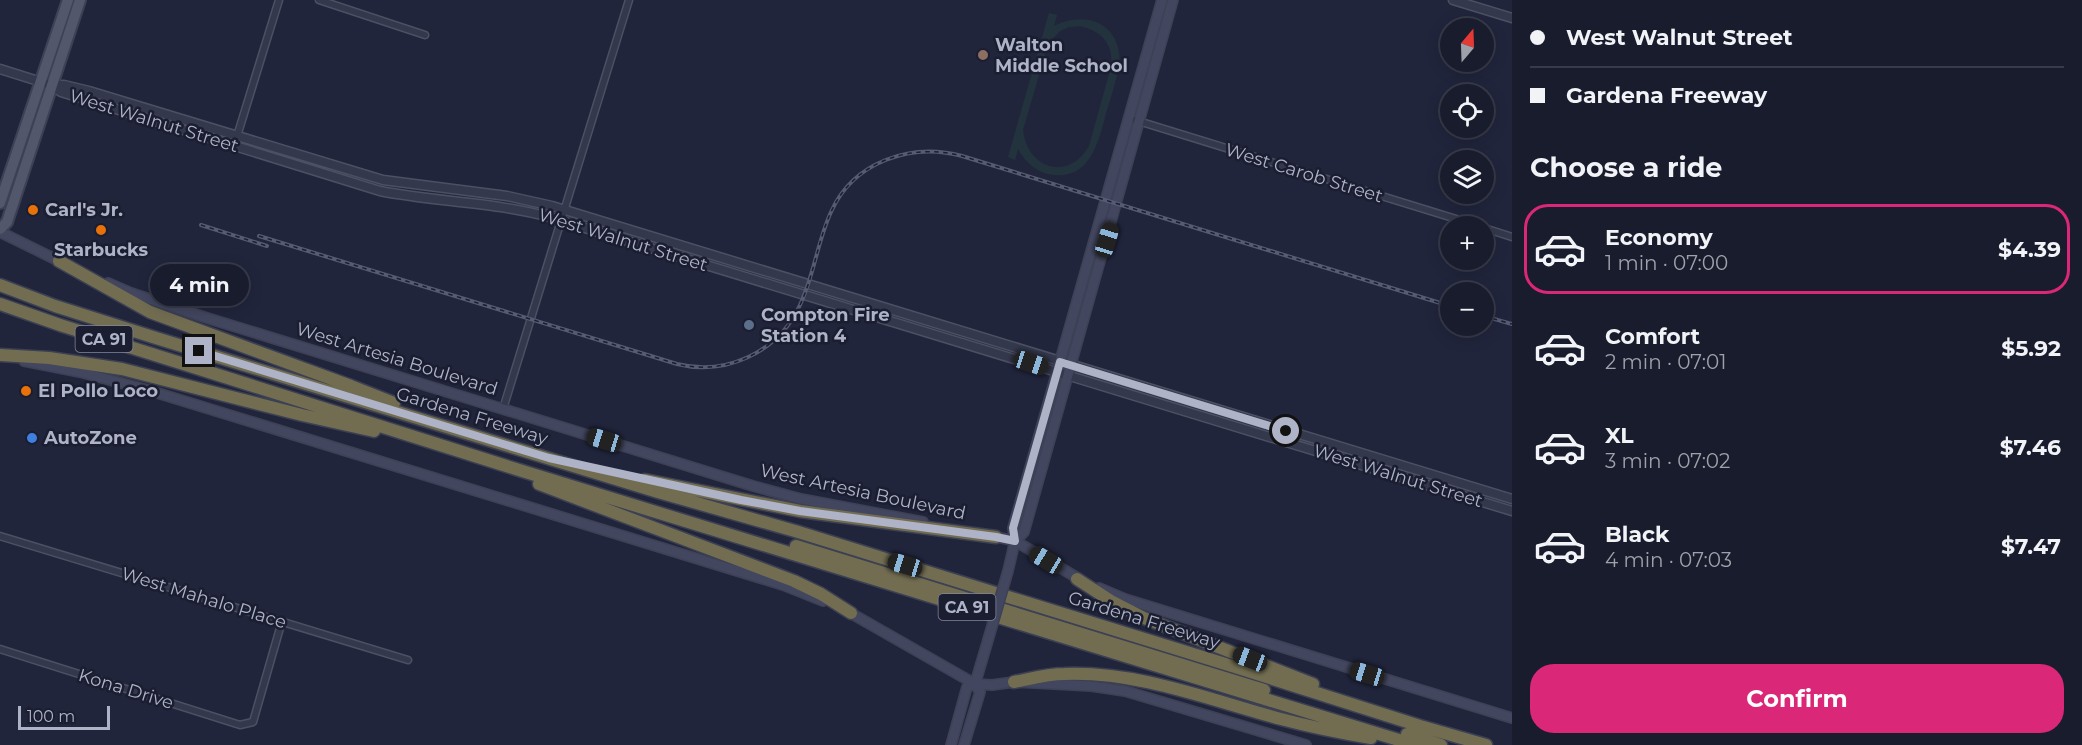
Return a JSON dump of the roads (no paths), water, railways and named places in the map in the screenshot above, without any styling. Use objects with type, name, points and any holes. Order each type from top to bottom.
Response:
[{"type":"highway","points":[[59,261],[150,312],[351,386],[459,430]]},
{"type":"highway","name":"Gardena Freeway","points":[[0,285],[103,321],[897,562],[1486,745]]},
{"type":"highway","name":"Gardena Freeway","points":[[0,304],[519,470],[1415,745]]},
{"type":"highway","points":[[103,321],[117,332],[1466,745]]},
{"type":"highway","points":[[0,356],[49,357],[122,369],[302,415],[448,447]]},
{"type":"highway","points":[[209,372],[225,370],[1442,745]]},
{"type":"highway","points":[[549,458],[800,511],[996,537]]},
{"type":"highway","points":[[519,470],[533,482],[794,581],[821,594],[851,613]]},
{"type":"highway","points":[[1077,579],[1144,618],[1420,726]]},
{"type":"highway","points":[[1014,682],[1062,674],[1129,678],[1173,688],[1282,720],[1339,733],[1415,745]]},
{"type":"main road","points":[[0,230],[7,222],[23,174],[68,0]]},
{"type":"main road","points":[[0,203],[80,0]]},
{"type":"main road","points":[[975,684],[1008,571],[1015,541],[1013,528],[1162,0]]},
{"type":"main road","points":[[1015,541],[1024,532],[1173,0]]},
{"type":"main road","points":[[10,173],[23,174]]},
{"type":"main road","name":"West Artesia Boulevard","points":[[0,230],[59,261],[131,293],[750,485],[801,499],[1015,541],[1077,579],[1125,600],[1512,718]]},
{"type":"main road","points":[[0,356],[61,368],[151,391],[774,582],[851,613],[975,684],[980,692],[964,745]]},
{"type":"main road","points":[[951,745],[967,687],[975,684],[992,685],[1014,682],[1091,686],[1125,691],[1306,745]]},
{"type":"street","points":[[234,146],[279,0]]},
{"type":"street","points":[[319,0],[425,35]]},
{"type":"street","points":[[503,409],[629,0]]},
{"type":"street","points":[[1453,0],[1512,18]]},
{"type":"street","points":[[0,69],[46,83]]},
{"type":"street","name":"West Walnut Street","points":[[46,83],[89,91],[383,180],[525,199],[1512,500]]},
{"type":"street","name":"West Walnut Street","points":[[46,83],[61,92],[380,191],[511,207],[560,220],[1512,510]]},
{"type":"street","name":"West Carob Street","points":[[1129,118],[1446,216]]},
{"type":"street","points":[[1494,231],[1512,237]]},
{"type":"street","points":[[1150,400],[1153,390]]},
{"type":"street","points":[[1183,410],[1185,400]]},
{"type":"street","points":[[1208,418],[1210,408]]},
{"type":"street","points":[[1240,428],[1244,418]]},
{"type":"street","points":[[1270,436],[1273,427]]},
{"type":"street","points":[[1297,445],[1300,435]]},
{"type":"street","points":[[1500,507],[1503,497]]},
{"type":"street","name":"West Mahalo Place","points":[[0,536],[408,660]]},
{"type":"street","name":"Kona Drive","points":[[0,649],[240,725],[253,722],[282,621]]},
{"type":"railway","points":[[259,236],[677,364],[713,367],[748,357],[777,337],[789,323],[804,296],[831,212],[841,195],[854,180],[886,160],[904,154],[943,152],[1440,303]]},
{"type":"railway","points":[[201,225],[267,246]]},
{"type":"railway","points":[[1494,319],[1512,324]]},
{"type":"place","name":"Walton Middle School","points":[[983,55]]},
{"type":"place","name":"Carl's Jr.","points":[[33,210]]},
{"type":"place","name":"Starbucks","points":[[101,230]]},
{"type":"place","name":"Compton Fire Station 4","points":[[749,325]]},
{"type":"place","name":"El Pollo Loco","points":[[26,391]]},
{"type":"place","name":"AutoZone","points":[[32,438]]}]
